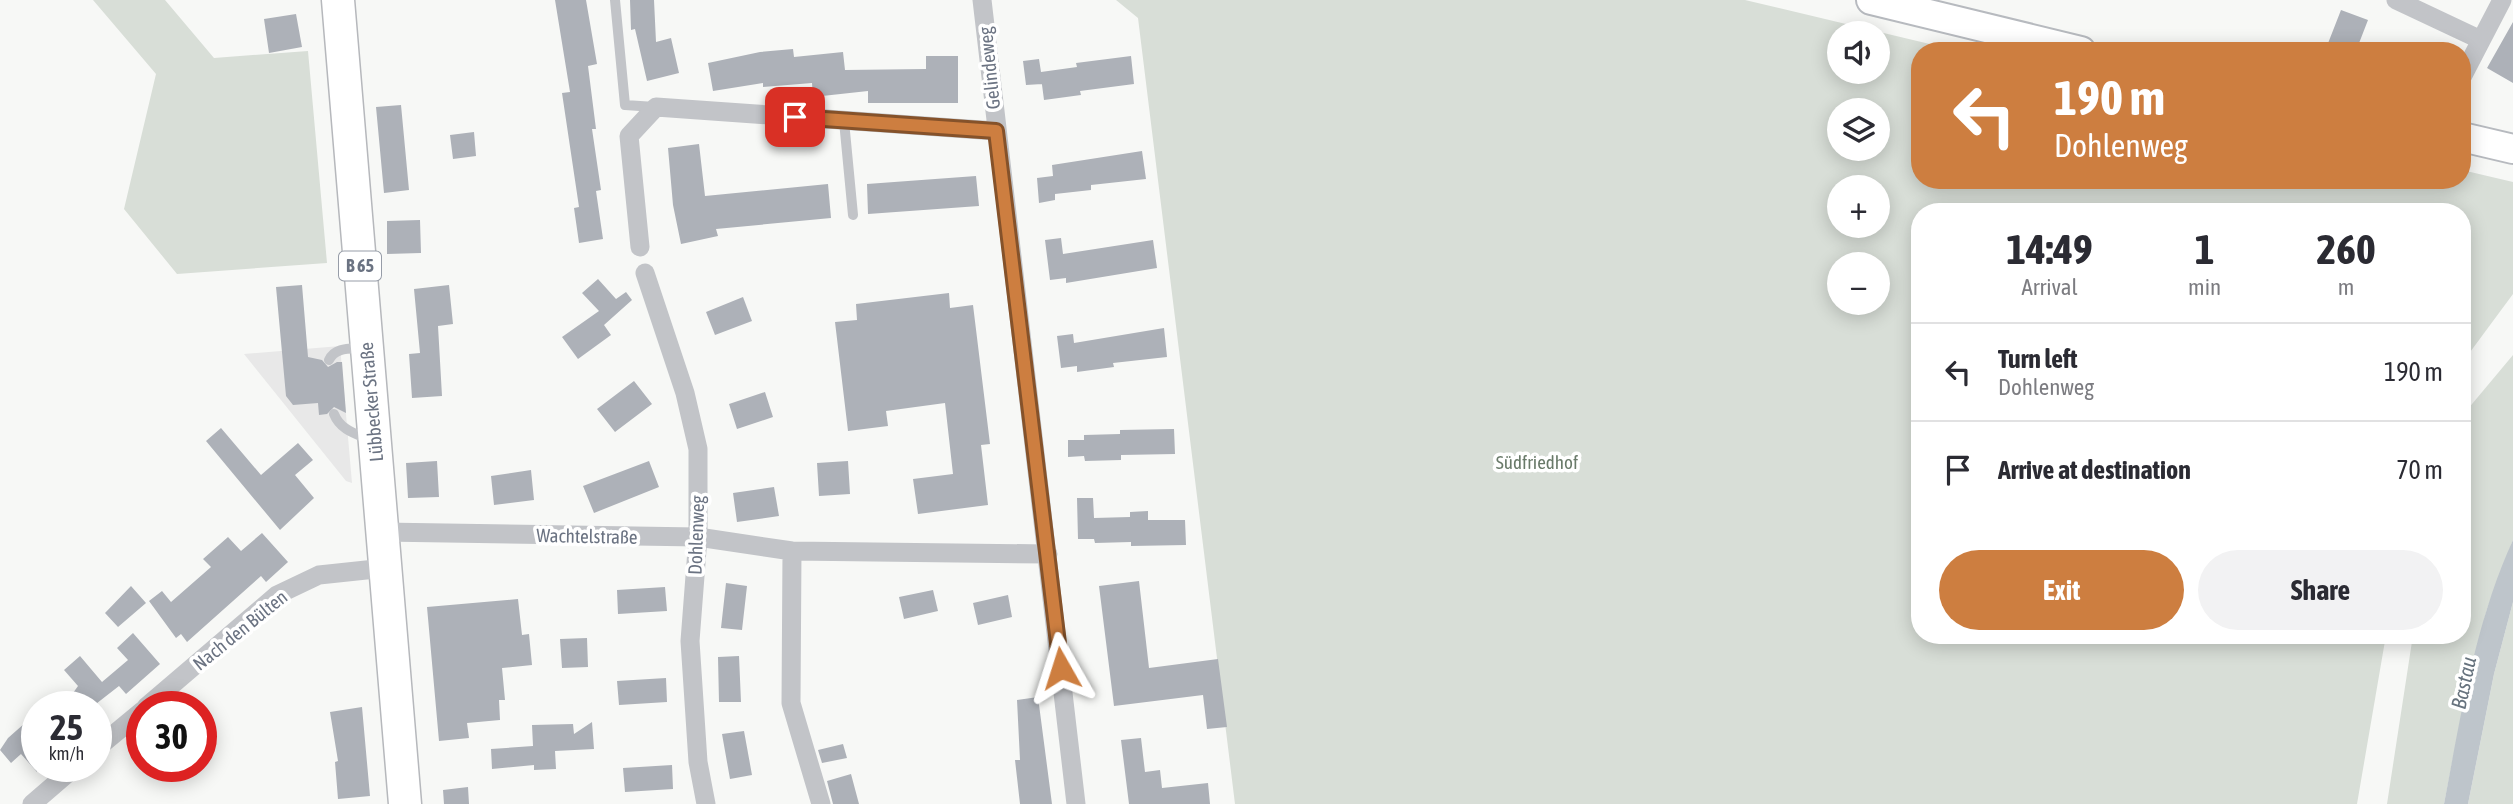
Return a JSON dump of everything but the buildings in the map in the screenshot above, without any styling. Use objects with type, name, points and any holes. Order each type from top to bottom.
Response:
[{"type":"main road","name":"Lübbecker Straße","points":[[338,0],[405,804]]},
{"type":"street","name":"Gelindeweg","points":[[982,0],[1076,804]]},
{"type":"street","points":[[1871,0],[2044,42]]},
{"type":"street","points":[[2396,0],[2481,40]]},
{"type":"street","points":[[2471,59],[2502,0]]},
{"type":"street","points":[[640,247],[629,136],[656,107],[996,131]]},
{"type":"street","points":[[2471,139],[2513,149]]},
{"type":"street","name":"Dohlenweg","points":[[645,273],[685,393],[698,449],[698,537],[690,641],[696,750],[706,804]]},
{"type":"street","name":"Wachtelstraße","points":[[382,532],[698,537],[792,551],[1048,554]]},
{"type":"street","points":[[792,551],[791,703],[821,804]]},
{"type":"street","name":"Nach den Bülten","points":[[165,691],[277,595],[319,575],[385,568]]},
{"type":"street","points":[[112,736],[126,724]]},
{"type":"street","points":[[32,804],[57,782]]},
{"type":"lane","points":[[615,0],[625,105],[656,107]]},
{"type":"lane","points":[[844,121],[853,215]]},
{"type":"lane","points":[[328,360],[340,350],[367,348]]},
{"type":"lane","points":[[334,414],[338,423],[346,430],[374,442]]},
{"type":"shaded area","points":[[340,346],[352,483],[346,481],[244,354]]},
{"type":"shaded area","points":[[2513,540],[2513,602],[2494,674],[2468,804],[2444,804],[2463,703],[2479,637]]},
{"type":"green space","points":[[93,0],[165,0],[214,58],[308,51],[327,263],[177,274],[124,209],[156,74]]},
{"type":"green space","name":"Südfriedhof","points":[[1116,0],[1745,0],[1833,21],[1827,21],[1827,84],[1890,84],[1890,35],[1921,42],[1911,42],[1911,189],[2471,189],[2471,172],[2513,182],[2513,294],[2471,351],[2471,203],[1911,203],[1911,644],[2384,644],[2357,804],[1235,804],[1138,18]]},
{"type":"green space","points":[[2513,355],[2513,540],[2487,609],[2468,682],[2444,804],[2387,804],[2412,644],[2471,644],[2471,405]]},
{"type":"green space","points":[[2513,602],[2513,804],[2468,804],[2494,674]]},
{"type":"route","points":[[795,117],[996,131],[1061,668]]},
{"type":"water label","name":"Bastau","points":[[2464,683]]}]
